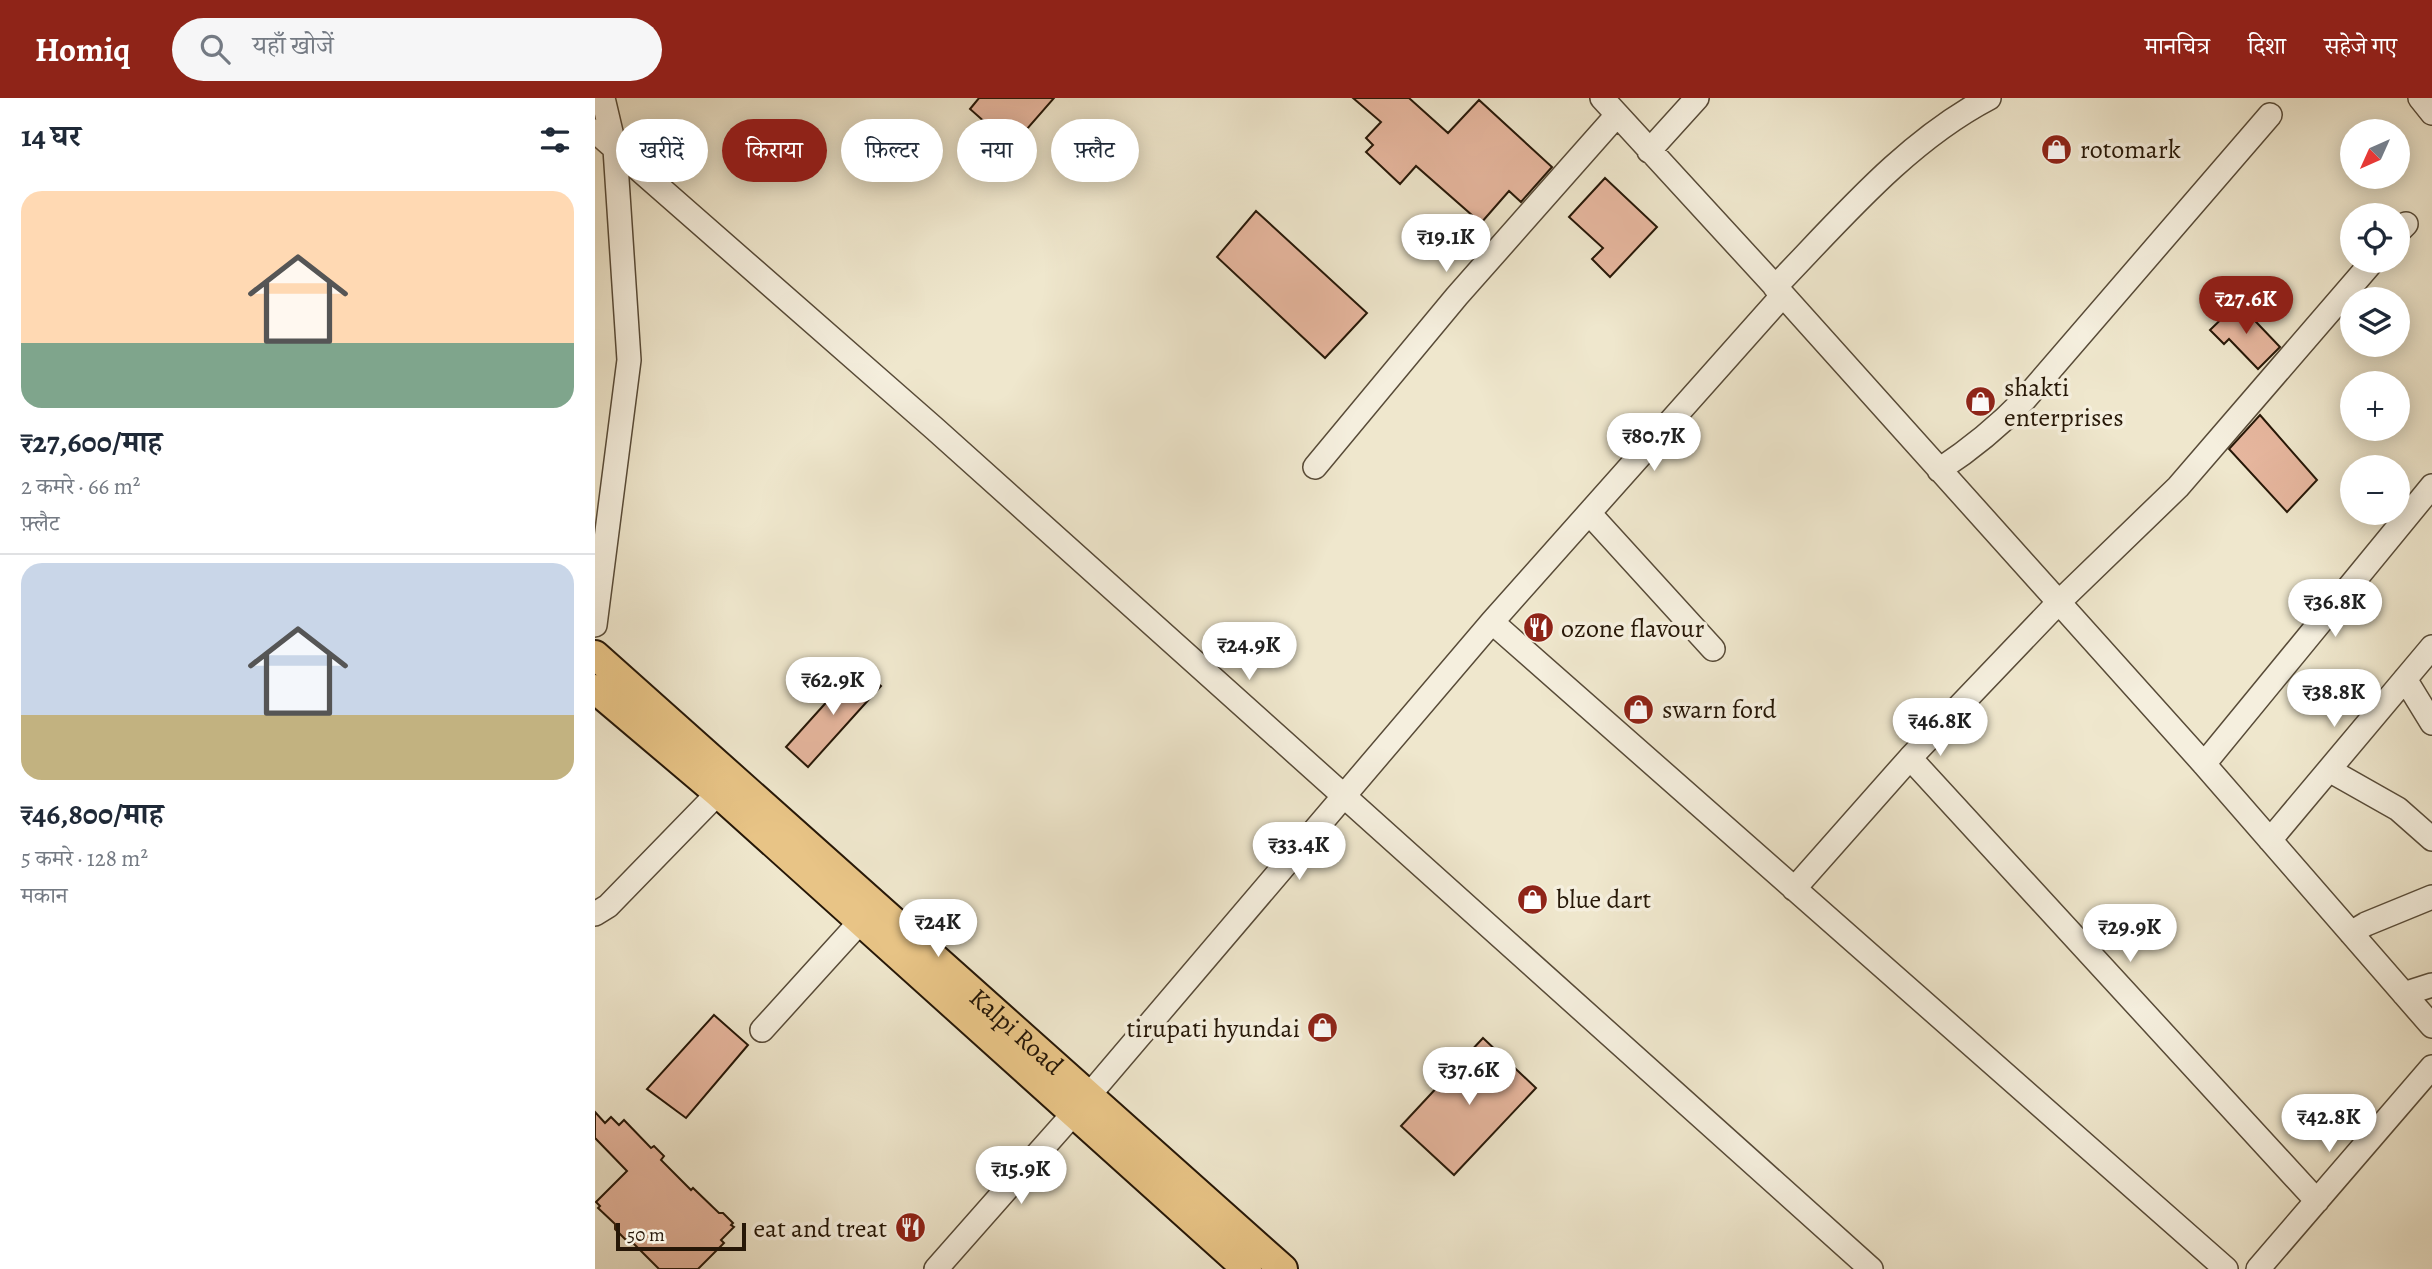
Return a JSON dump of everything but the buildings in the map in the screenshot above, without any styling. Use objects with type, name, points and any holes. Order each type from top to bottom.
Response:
[{"type":"main road","name":"Kalpi Road","points":[[595,655],[1080,1105],[1247,1269]]},
{"type":"main road","name":"Kalpi Road","points":[[596,694],[718,793],[860,922],[1283,1269]]},
{"type":"street","points":[[595,625],[629,360],[615,149],[603,98]]},
{"type":"street","points":[[1602,98],[2204,764],[2432,1026]]},
{"type":"street","points":[[1649,151],[1697,98]]},
{"type":"street","points":[[936,1269],[1779,291],[1907,154],[1941,127],[1989,98]]},
{"type":"street","points":[[2420,98],[2432,113]]},
{"type":"street","points":[[1939,470],[1990,433],[2025,400],[2270,115]]},
{"type":"street","points":[[1315,467],[1457,296],[1617,116]]},
{"type":"street","points":[[595,131],[946,438],[1871,1269]]},
{"type":"street","points":[[1794,889],[1910,758],[2058,603],[2178,487],[2363,273]]},
{"type":"street","points":[[2204,764],[2432,486]]},
{"type":"street","points":[[1589,513],[1713,649]]},
{"type":"street","points":[[1492,622],[2226,1269]]},
{"type":"street","points":[[2270,840],[2432,647]]},
{"type":"street","points":[[2405,679],[2432,723]]},
{"type":"street","points":[[1910,758],[2317,1201]]},
{"type":"street","points":[[2329,770],[2398,809],[2432,839]]},
{"type":"street","points":[[595,914],[608,906],[718,793]]},
{"type":"street","points":[[2351,933],[2366,924],[2432,897]]},
{"type":"street","points":[[762,1030],[860,922]]},
{"type":"street","points":[[2404,994],[2432,985]]},
{"type":"street","points":[[2258,1269],[2432,1067]]},
{"type":"place","name":"rotomark","points":[[2057,149]]},
{"type":"place","name":"shakti enterprises","points":[[1981,402]]},
{"type":"place","name":"ozone flavour","points":[[1538,628]]},
{"type":"place","name":"swarn ford","points":[[1639,709]]},
{"type":"place","name":"blue dart","points":[[1533,899]]},
{"type":"place","name":"tirupati hyundai","points":[[1323,1028]]},
{"type":"place","name":"eat and treat","points":[[910,1228]]}]
